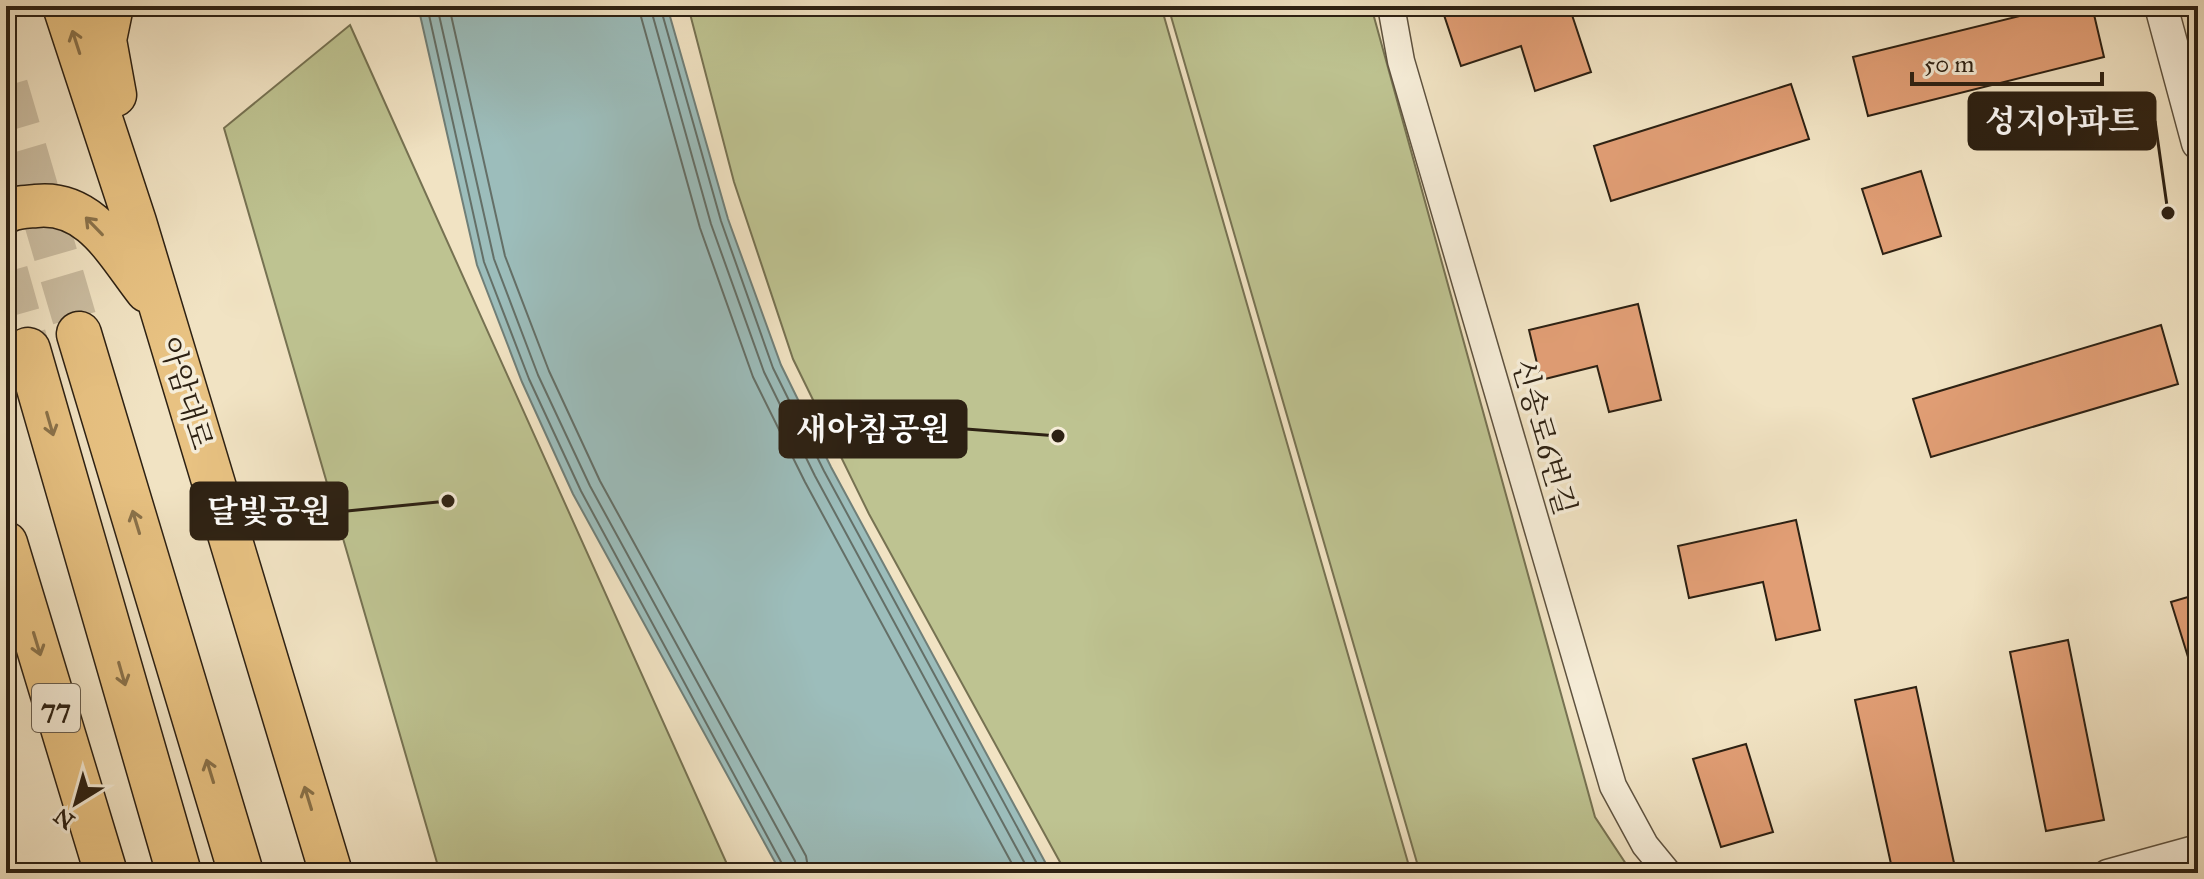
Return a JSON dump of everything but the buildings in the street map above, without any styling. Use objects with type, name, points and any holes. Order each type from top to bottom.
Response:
[{"type":"highway","points":[[79,334],[241,873]]},
{"type":"highway","points":[[28,350],[179,873]]},
{"type":"main road","name":"아암대로","points":[[64,6],[135,222],[331,873]]},
{"type":"main road","points":[[112,6],[105,40],[135,222]]},
{"type":"main road","points":[[6,212],[13,208],[55,204],[89,218],[160,307]]},
{"type":"main road","name":"77","points":[[6,543],[106,873]]},
{"type":"street","name":"신송로6번길","points":[[1391,6],[1401,61],[1613,786],[1645,845],[1668,873]]},
{"type":"street","points":[[2161,6],[2198,143]]},
{"type":"street","points":[[2107,873],[2198,848]]},
{"type":"green space","points":[[688,6],[1161,6],[1411,873],[1066,873],[869,514],[793,359],[734,182]]},
{"type":"green space","points":[[1168,6],[1371,6],[1595,817],[1632,873],[1420,873]]},
{"type":"green space","points":[[350,25],[731,873],[440,873],[224,128]]},
{"type":"water","points":[[418,6],[667,6],[728,219],[781,365],[831,467],[1051,873],[781,873],[573,494],[522,382],[477,265]]},
{"type":"tunnel","points":[[6,86],[79,334]]},
{"type":"tunnel","points":[[6,272],[28,350]]},
{"type":"place","name":"성지아파트","points":[[2168,213]]},
{"type":"place","name":"새아침공원","points":[[1058,436]]},
{"type":"place","name":"달빛공원","points":[[448,501]]}]
